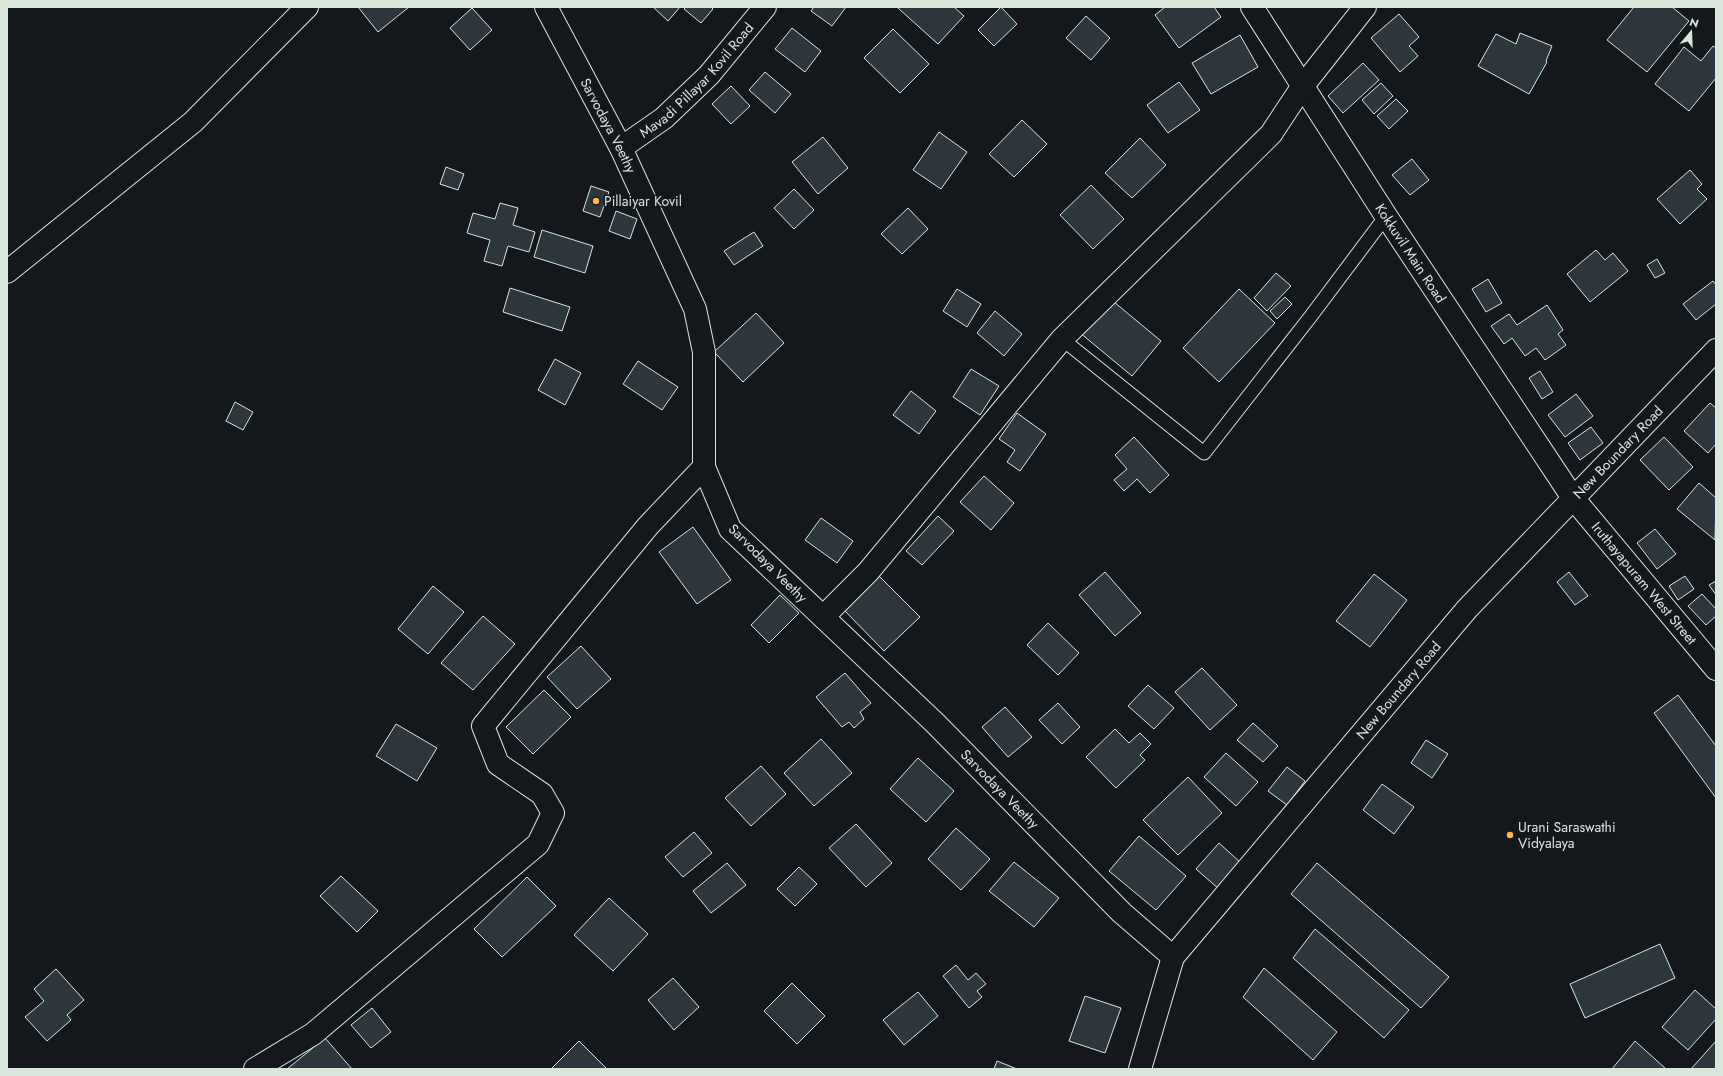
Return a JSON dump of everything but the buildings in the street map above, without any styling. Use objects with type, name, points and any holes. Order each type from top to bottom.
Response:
[{"type":"street","points":[[7,272],[193,122],[297,19],[307,7]]},
{"type":"street","name":"Sarvodaya Veethy","points":[[546,7],[621,148],[695,309],[704,352],[704,467],[730,529],[935,723],[1122,913],[1173,957]]},
{"type":"street","name":"Mavadi Pillayar Kovil Road","points":[[621,148],[664,118],[709,75],[765,7]]},
{"type":"street","name":"Kokkuvil Main Road","points":[[1252,7],[1386,216],[1573,498]]},
{"type":"street","points":[[823,617],[868,572],[1062,339],[1271,134],[1302,87],[1365,7]]},
{"type":"street","name":"New Boundary Road","points":[[1140,1069],[1173,957],[1467,609],[1716,350]]},
{"type":"street","points":[[255,1069],[313,1034],[538,844],[553,813],[542,794],[498,764],[483,726],[648,526],[704,467]]},
{"type":"street","name":"Iruthayapuram West Street","points":[[1573,498],[1716,669]]},
{"type":"lane","points":[[1062,339],[1204,453],[1311,316],[1386,216]]},
{"type":"place","name":"Pillaiyar Kovil","points":[[596,201]]},
{"type":"place","name":"Urani Saraswathi Vidyalaya","points":[[1510,835]]}]
